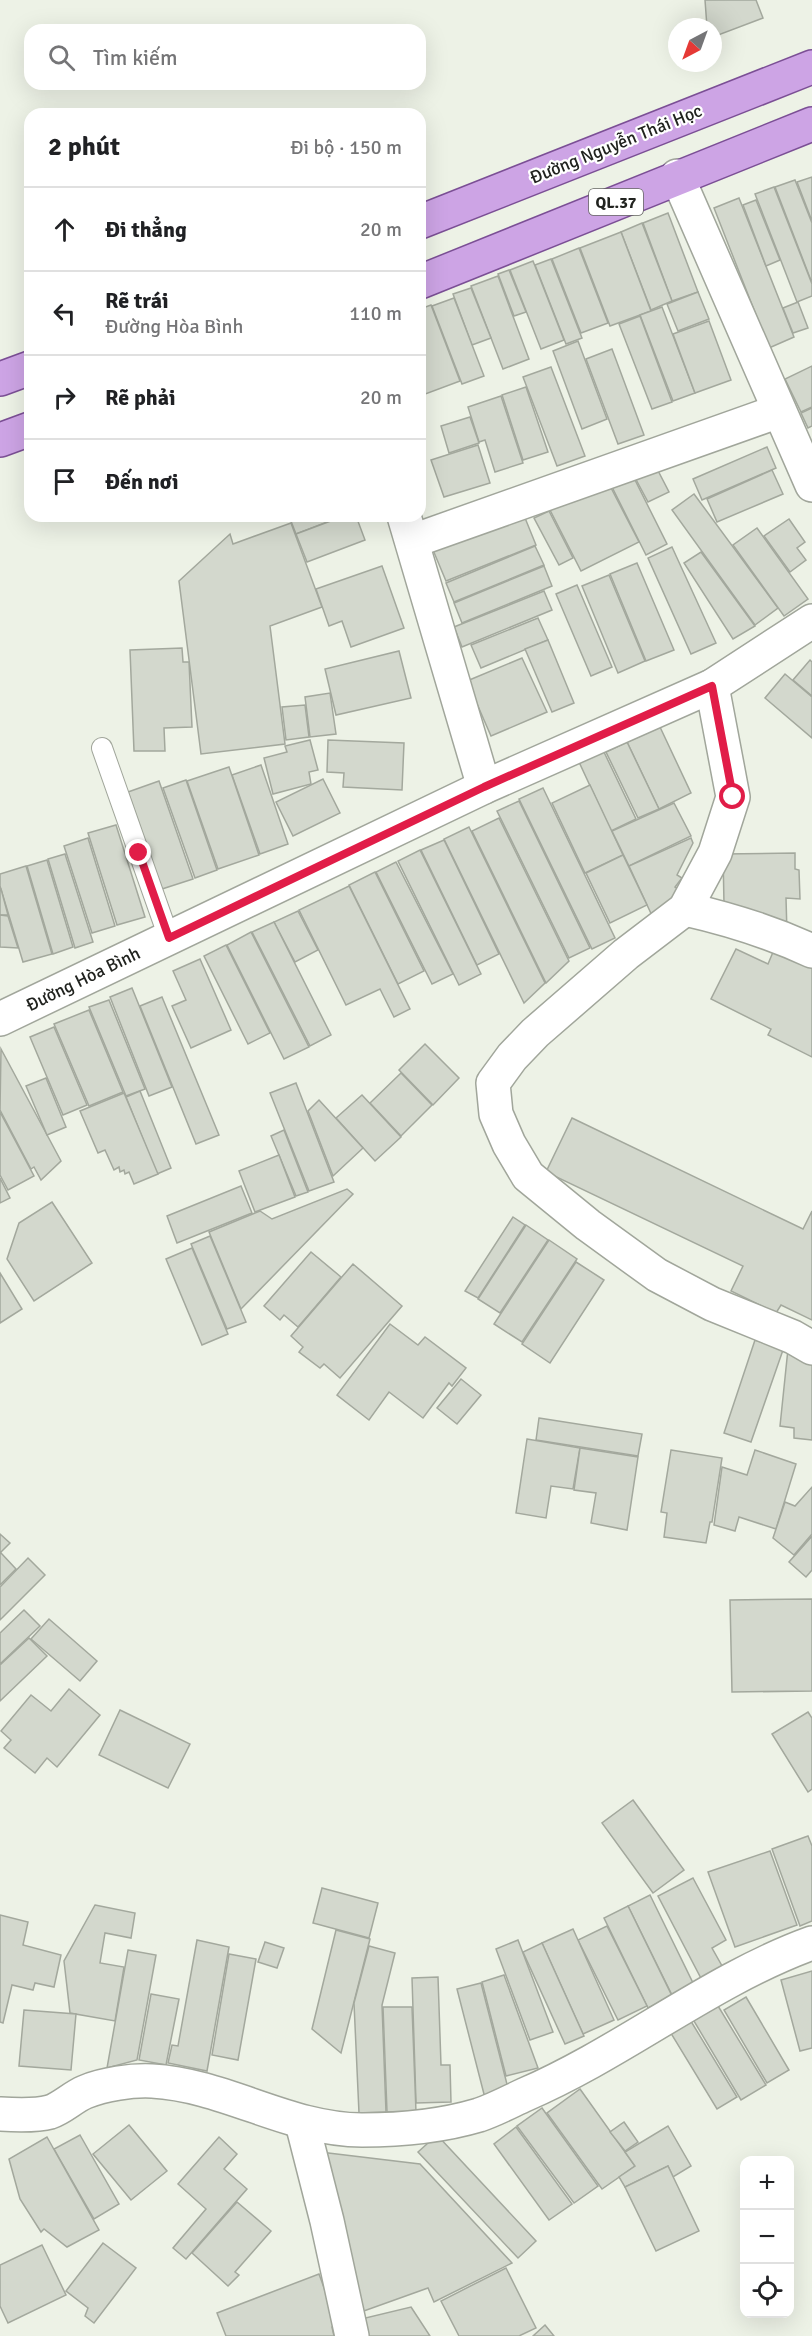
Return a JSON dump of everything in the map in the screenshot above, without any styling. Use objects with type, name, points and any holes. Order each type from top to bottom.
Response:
[{"type":"main road","name":"Đường Nguyễn Thái Học","points":[[426,220],[812,67]]},
{"type":"main road","name":"QL.37","points":[[426,280],[677,176],[812,124]]},
{"type":"main road","points":[[0,379],[24,370]]},
{"type":"main road","points":[[0,440],[24,431]]},
{"type":"street","points":[[677,176],[812,485]]},
{"type":"street","points":[[484,787],[408,529],[779,411]]},
{"type":"street","name":"Đường Hòa Bình","points":[[0,1019],[484,787],[712,686],[812,621]]},
{"type":"street","points":[[712,686],[733,797],[715,853],[685,909],[626,954],[535,1033],[512,1057],[493,1083],[496,1114],[509,1144],[528,1176],[588,1225],[657,1275],[712,1305],[793,1336],[812,1348]]},
{"type":"street","points":[[685,909],[730,920],[812,951]]},
{"type":"street","points":[[0,2114],[50,2112],[85,2092],[110,2085],[150,2080],[192,2085],[302,2123],[361,2130],[424,2127],[479,2115],[549,2085],[619,2047],[741,1975],[812,1943]]},
{"type":"street","points":[[302,2123],[327,2221],[352,2336]]},
{"type":"lane","points":[[102,748],[169,938]]},
{"type":"building","points":[[705,0],[756,0],[763,18],[722,34],[722,18],[706,18]]},
{"type":"building","points":[[812,177],[812,221],[797,182]]},
{"type":"building","points":[[795,180],[812,223],[812,283],[775,187]]},
{"type":"building","points":[[774,187],[812,284],[812,296],[797,302],[755,194]]},
{"type":"building","points":[[739,198],[794,337],[769,348],[714,208]]},
{"type":"building","points":[[756,200],[780,260],[766,266],[743,205]]},
{"type":"building","points":[[668,213],[698,292],[672,301],[643,223]]},
{"type":"building","points":[[642,223],[672,301],[651,310],[621,232]]},
{"type":"building","points":[[621,232],[651,311],[610,326],[580,248]]},
{"type":"building","points":[[579,248],[608,323],[581,333],[552,259]]},
{"type":"building","points":[[551,259],[582,338],[566,344],[535,265]]},
{"type":"building","points":[[533,261],[564,340],[541,349],[510,270]]},
{"type":"building","points":[[509,270],[526,312],[514,316],[498,274]]},
{"type":"building","points":[[498,276],[529,359],[503,369],[471,286]]},
{"type":"building","points":[[471,288],[491,338],[472,345],[453,294]]},
{"type":"building","points":[[698,292],[709,319],[678,331],[667,304]]},
{"type":"building","points":[[454,298],[484,376],[462,384],[432,306]]},
{"type":"building","points":[[798,302],[808,328],[793,333],[783,308]]},
{"type":"building","points":[[431,305],[460,381],[426,394],[426,307]]},
{"type":"building","points":[[662,307],[695,393],[673,401],[640,315]]},
{"type":"building","points":[[640,316],[672,402],[652,409],[619,324]]},
{"type":"building","points":[[709,321],[731,380],[695,393],[673,334]]},
{"type":"building","points":[[578,341],[607,419],[582,429],[553,351]]},
{"type":"building","points":[[612,349],[644,435],[618,444],[586,359]]},
{"type":"building","points":[[812,366],[812,407],[801,412],[785,379]]},
{"type":"building","points":[[551,367],[585,456],[557,466],[523,377]]},
{"type":"building","points":[[526,387],[548,452],[523,460],[502,395]]},
{"type":"building","points":[[501,396],[523,463],[495,472],[485,440],[479,442],[468,407]]},
{"type":"building","points":[[812,408],[812,426],[808,428],[801,413]]},
{"type":"building","points":[[470,417],[479,443],[449,453],[441,426]]},
{"type":"building","points":[[478,445],[490,483],[444,497],[431,460]]},
{"type":"building","points":[[767,447],[776,468],[702,500],[693,479]]},
{"type":"building","points":[[653,461],[669,492],[648,502],[632,472]]},
{"type":"building","points":[[630,470],[667,544],[646,555],[609,481]]},
{"type":"building","points":[[772,470],[783,494],[717,522],[707,499]]},
{"type":"building","points":[[608,482],[639,542],[581,571],[550,510]]},
{"type":"building","points":[[694,494],[778,608],[755,625],[672,510]]},
{"type":"building","points":[[549,511],[573,558],[559,565],[534,518]]},
{"type":"building","points":[[523,513],[536,545],[446,581],[433,550]]},
{"type":"building","points":[[789,519],[805,542],[797,548],[806,560],[790,572],[764,536]]},
{"type":"building","points":[[291,522],[327,522],[296,534]]},
{"type":"building","points":[[328,522],[358,522],[365,540],[307,562],[296,534]]},
{"type":"building","points":[[291,523],[322,607],[270,626],[285,744],[201,754],[179,581],[230,534],[233,544]]},
{"type":"building","points":[[757,528],[808,599],[784,616],[733,545]]},
{"type":"building","points":[[535,546],[544,565],[454,602],[446,583]]},
{"type":"building","points":[[672,547],[716,643],[691,654],[648,558]]},
{"type":"building","points":[[701,552],[755,626],[733,639],[684,563]]},
{"type":"building","points":[[637,563],[674,650],[646,661],[610,574]]},
{"type":"building","points":[[382,566],[404,628],[351,647],[342,621],[329,626],[316,589]]},
{"type":"building","points":[[544,566],[552,586],[462,623],[454,603]]},
{"type":"building","points":[[609,575],[645,661],[618,673],[582,586]]},
{"type":"building","points":[[577,585],[612,667],[591,676],[556,594]]},
{"type":"building","points":[[544,591],[552,610],[462,647],[454,627]]},
{"type":"building","points":[[538,618],[548,640],[481,668],[471,645]]},
{"type":"building","points":[[548,640],[574,703],[552,712],[525,649]]},
{"type":"building","points":[[182,648],[183,662],[189,662],[192,727],[164,728],[165,751],[134,751],[130,650]]},
{"type":"building","points":[[399,651],[411,698],[336,715],[325,669]]},
{"type":"building","points":[[522,658],[547,712],[491,736],[467,681]]},
{"type":"building","points":[[810,660],[812,662],[812,696],[793,680]]},
{"type":"building","points":[[785,674],[812,697],[812,738],[765,698]]},
{"type":"building","points":[[330,693],[336,734],[310,737],[305,697]]},
{"type":"building","points":[[305,705],[309,737],[286,740],[282,707]]},
{"type":"building","points":[[660,727],[691,793],[659,809],[627,742]]},
{"type":"building","points":[[310,740],[318,770],[309,772],[311,784],[273,794],[264,758],[287,752],[285,746]]},
{"type":"building","points":[[328,740],[404,743],[402,790],[343,787],[344,773],[327,772]]},
{"type":"building","points":[[627,742],[659,809],[638,818],[606,752]]},
{"type":"building","points":[[603,750],[636,819],[611,831],[579,762]]},
{"type":"building","points":[[261,765],[288,844],[260,854],[232,775]]},
{"type":"building","points":[[229,767],[259,855],[218,869],[187,781]]},
{"type":"building","points":[[323,779],[340,813],[293,836],[276,802]]},
{"type":"building","points":[[186,780],[217,870],[195,878],[163,788]]},
{"type":"building","points":[[159,781],[193,879],[162,889],[128,792]]},
{"type":"building","points":[[590,785],[623,855],[585,873],[552,803]]},
{"type":"building","points":[[543,788],[615,938],[592,949],[519,799]]},
{"type":"building","points":[[519,801],[590,948],[569,958],[497,811]]},
{"type":"building","points":[[674,803],[691,836],[629,866],[612,831]]},
{"type":"building","points":[[499,818],[569,961],[546,983],[472,831]]},
{"type":"building","points":[[116,825],[145,917],[117,925],[88,833]]},
{"type":"building","points":[[469,827],[545,983],[524,1003],[444,839]]},
{"type":"building","points":[[88,838],[115,926],[92,933],[64,846]]},
{"type":"building","points":[[691,838],[693,843],[677,875],[682,878],[675,887],[680,890],[654,920],[629,866]]},
{"type":"building","points":[[444,840],[499,954],[477,965],[421,850]]},
{"type":"building","points":[[420,850],[481,974],[459,985],[398,861]]},
{"type":"building","points":[[795,853],[795,869],[799,870],[800,899],[786,898],[787,933],[724,904],[723,854]]},
{"type":"building","points":[[65,854],[93,942],[75,948],[48,859]]},
{"type":"building","points":[[623,855],[647,905],[610,923],[586,873]]},
{"type":"building","points":[[47,860],[73,947],[53,954],[27,866]]},
{"type":"building","points":[[396,862],[453,974],[432,984],[376,872]]},
{"type":"building","points":[[26,866],[52,954],[23,962],[0,886],[0,874]]},
{"type":"building","points":[[375,872],[424,971],[398,984],[349,885]]},
{"type":"building","points":[[349,886],[410,1009],[394,1017],[380,989],[346,1005],[299,910]]},
{"type":"building","points":[[1,889],[8,915],[0,915]]},
{"type":"building","points":[[298,911],[318,950],[295,962],[274,922]]},
{"type":"building","points":[[0,915],[8,916],[18,948],[0,947]]},
{"type":"building","points":[[274,922],[331,1035],[310,1046],[252,932]]},
{"type":"building","points":[[251,932],[309,1047],[284,1059],[227,945]]},
{"type":"building","points":[[226,945],[270,1033],[248,1044],[204,956]]},
{"type":"building","points":[[776,945],[812,963],[812,1057],[768,1035],[771,1029],[711,999],[736,949],[768,964]]},
{"type":"building","points":[[200,959],[231,1030],[191,1048],[172,1006],[186,1000],[173,971]]},
{"type":"building","points":[[132,988],[172,1087],[149,1096],[110,997]]},
{"type":"building","points":[[162,997],[219,1135],[196,1144],[140,1006]]},
{"type":"building","points":[[109,1000],[145,1089],[126,1096],[89,1007]]},
{"type":"building","points":[[89,1010],[123,1092],[89,1106],[54,1024]]},
{"type":"building","points":[[54,1027],[87,1105],[63,1115],[30,1037]]},
{"type":"building","points":[[425,1044],[459,1078],[433,1105],[399,1070]]},
{"type":"building","points":[[1,1049],[61,1161],[41,1180],[34,1167],[31,1169],[0,1110]]},
{"type":"building","points":[[401,1073],[432,1105],[401,1136],[370,1103]]},
{"type":"building","points":[[46,1078],[66,1127],[47,1135],[26,1086]]},
{"type":"building","points":[[296,1083],[334,1182],[309,1191],[270,1093]]},
{"type":"building","points":[[140,1091],[171,1168],[157,1174],[126,1097]]},
{"type":"building","points":[[124,1093],[158,1174],[134,1184],[129,1172],[125,1174],[124,1170],[120,1172],[119,1167],[114,1170],[105,1150],[98,1153],[80,1111]]},
{"type":"building","points":[[362,1095],[401,1137],[375,1161],[336,1118]]},
{"type":"building","points":[[319,1100],[363,1148],[333,1176],[308,1111]]},
{"type":"building","points":[[0,1112],[34,1176],[8,1190],[0,1175]]},
{"type":"building","points":[[572,1118],[803,1229],[812,1211],[812,1320],[781,1305],[776,1313],[731,1291],[743,1266],[546,1172]]},
{"type":"building","points":[[284,1130],[308,1192],[296,1196],[271,1136]]},
{"type":"building","points":[[279,1155],[295,1197],[255,1212],[239,1171]]},
{"type":"building","points":[[0,1178],[10,1198],[0,1203]]},
{"type":"building","points":[[241,1186],[252,1213],[177,1243],[167,1216]]},
{"type":"building","points":[[347,1189],[353,1194],[241,1309],[209,1232],[260,1211],[272,1219]]},
{"type":"building","points":[[52,1202],[92,1263],[34,1301],[7,1259],[19,1223]]},
{"type":"building","points":[[513,1217],[525,1225],[478,1298],[465,1291]]},
{"type":"building","points":[[526,1225],[548,1240],[500,1313],[478,1299]]},
{"type":"building","points":[[210,1236],[246,1322],[227,1329],[191,1244]]},
{"type":"building","points":[[549,1240],[577,1259],[522,1342],[494,1324]]},
{"type":"building","points":[[192,1248],[228,1334],[202,1345],[166,1259]]},
{"type":"building","points":[[311,1252],[341,1277],[298,1327],[284,1315],[280,1320],[264,1306]]},
{"type":"building","points":[[576,1262],[604,1280],[550,1363],[522,1344]]},
{"type":"building","points":[[353,1264],[402,1306],[340,1378],[324,1364],[320,1368],[299,1352],[303,1347],[291,1336]]},
{"type":"building","points":[[0,1273],[22,1309],[0,1323]]},
{"type":"building","points":[[390,1324],[418,1345],[425,1337],[466,1368],[452,1386],[449,1383],[423,1418],[389,1392],[369,1420],[337,1395]]},
{"type":"building","points":[[755,1340],[783,1350],[751,1442],[724,1433]]},
{"type":"building","points":[[788,1349],[812,1361],[812,1440],[794,1438],[794,1428],[780,1426]]},
{"type":"building","points":[[461,1379],[481,1395],[457,1424],[437,1408]]},
{"type":"building","points":[[539,1418],[642,1434],[638,1456],[536,1440]]},
{"type":"building","points":[[527,1439],[580,1448],[573,1489],[551,1486],[546,1518],[516,1513]]},
{"type":"building","points":[[580,1448],[638,1457],[627,1530],[591,1523],[596,1493],[574,1490]]},
{"type":"building","points":[[671,1450],[722,1458],[712,1522],[710,1522],[706,1543],[664,1537],[667,1513],[661,1512]]},
{"type":"building","points":[[755,1450],[796,1464],[776,1529],[739,1517],[735,1531],[714,1525],[722,1467],[747,1475]]},
{"type":"building","points":[[812,1487],[812,1534],[794,1555],[773,1538],[785,1502],[795,1506]]},
{"type":"building","points":[[0,1534],[10,1543],[0,1553]]},
{"type":"building","points":[[812,1536],[812,1570],[806,1577],[789,1562]]},
{"type":"building","points":[[0,1554],[16,1569],[0,1585]]},
{"type":"building","points":[[28,1558],[45,1575],[0,1620],[0,1587]]},
{"type":"building","points":[[812,1599],[812,1691],[732,1692],[730,1600]]},
{"type":"building","points":[[24,1610],[40,1626],[0,1664],[0,1633]]},
{"type":"building","points":[[49,1619],[97,1661],[80,1681],[31,1639]]},
{"type":"building","points":[[29,1638],[47,1656],[0,1701],[0,1665]]},
{"type":"building","points":[[69,1689],[100,1715],[57,1767],[47,1758],[35,1773],[4,1748],[11,1740],[1,1731],[31,1695],[51,1711]]},
{"type":"building","points":[[120,1710],[190,1744],[168,1788],[99,1755]]},
{"type":"building","points":[[808,1712],[812,1718],[812,1789],[808,1792],[772,1734]]},
{"type":"building","points":[[633,1800],[684,1870],[653,1893],[602,1823]]},
{"type":"building","points":[[808,1836],[812,1846],[812,1921],[800,1926],[772,1849]]},
{"type":"building","points":[[770,1851],[797,1925],[735,1947],[708,1872]]},
{"type":"building","points":[[693,1878],[726,1940],[712,1948],[726,1973],[704,1984],[658,1896]]},
{"type":"building","points":[[322,1888],[378,1903],[369,1938],[313,1923]]},
{"type":"building","points":[[650,1895],[694,1985],[672,1995],[628,1906]]},
{"type":"building","points":[[95,1905],[135,1913],[131,1938],[105,1933],[100,1963],[124,1967],[115,2021],[70,2013],[64,1961]]},
{"type":"building","points":[[628,1906],[672,1996],[648,2008],[604,1918]]},
{"type":"building","points":[[0,1915],[28,1922],[23,1945],[61,1955],[54,1987],[35,1983],[33,1990],[12,1985],[3,2023],[0,2022]]},
{"type":"building","points":[[607,1926],[647,2006],[618,2020],[578,1940]]},
{"type":"building","points":[[573,1929],[614,2020],[583,2034],[542,1943]]},
{"type":"building","points":[[336,1930],[370,1939],[341,2053],[312,2029]]},
{"type":"building","points":[[197,1940],[229,1947],[207,2071],[168,2063],[172,2045],[178,2046]]},
{"type":"building","points":[[518,1940],[553,2032],[530,2040],[496,1949]]},
{"type":"building","points":[[265,1942],[284,1948],[277,1968],[258,1962]]},
{"type":"building","points":[[542,1943],[584,2036],[565,2044],[523,1952]]},
{"type":"building","points":[[369,1946],[395,1953],[382,2005],[386,2112],[359,2113],[354,2003]]},
{"type":"building","points":[[128,1950],[156,1955],[137,2060],[107,2068]]},
{"type":"building","points":[[229,1954],[256,1959],[238,2060],[212,2055]]},
{"type":"building","points":[[812,1971],[812,2048],[800,2051],[781,1980]]},
{"type":"building","points":[[504,1975],[538,2068],[506,2076],[482,1982]]},
{"type":"building","points":[[438,1977],[441,2065],[450,2065],[451,2102],[416,2103],[412,1978]]},
{"type":"building","points":[[481,1983],[509,2092],[485,2098],[457,1989]]},
{"type":"building","points":[[151,1994],[179,1999],[166,2065],[139,2060]]},
{"type":"building","points":[[712,1996],[766,2085],[741,2100],[688,2011]]},
{"type":"building","points":[[746,1997],[789,2070],[767,2083],[724,2010]]},
{"type":"building","points":[[383,2007],[412,2007],[416,2112],[387,2112]]},
{"type":"building","points":[[24,2010],[76,2014],[71,2070],[19,2066]]},
{"type":"building","points":[[689,2018],[737,2097],[717,2109],[669,2030]]},
{"type":"building","points":[[580,2089],[635,2166],[602,2189],[547,2113]]},
{"type":"building","points":[[542,2108],[598,2186],[574,2203],[517,2126]]},
{"type":"building","points":[[624,2122],[638,2142],[625,2151],[610,2132]]},
{"type":"building","points":[[129,2125],[167,2171],[131,2200],[93,2154]]},
{"type":"building","points":[[668,2126],[691,2166],[673,2177],[668,2166],[625,2187],[619,2177],[635,2166],[625,2152]]},
{"type":"building","points":[[516,2127],[572,2204],[549,2220],[494,2144]]},
{"type":"building","points":[[80,2135],[119,2204],[94,2219],[54,2149]]},
{"type":"building","points":[[437,2135],[536,2241],[518,2258],[418,2152]]},
{"type":"building","points":[[47,2137],[99,2230],[67,2247],[44,2229],[41,2232],[20,2199],[9,2159]]},
{"type":"building","points":[[219,2137],[237,2154],[224,2169],[247,2189],[186,2259],[173,2248],[206,2209],[178,2184]]},
{"type":"building","points":[[320,2152],[420,2164],[512,2263],[434,2302],[428,2288],[361,2312]]},
{"type":"building","points":[[668,2166],[699,2231],[656,2251],[625,2187]]},
{"type":"building","points":[[237,2202],[271,2231],[235,2272],[239,2275],[228,2286],[192,2253]]},
{"type":"building","points":[[103,2243],[136,2268],[94,2323],[85,2316],[88,2308],[66,2291]]},
{"type":"building","points":[[42,2245],[66,2295],[8,2323],[0,2306],[0,2265]]},
{"type":"building","points":[[506,2268],[536,2328],[519,2336],[459,2336],[441,2301]]},
{"type":"building","points":[[319,2274],[338,2326],[332,2327],[334,2336],[226,2336],[217,2313]]},
{"type":"building","points":[[411,2307],[430,2336],[361,2336],[357,2320]]},
{"type":"building","points":[[545,2325],[554,2336],[533,2336]]},
{"type":"route","points":[[139,853],[169,938],[484,787],[712,686],[733,797]]}]
